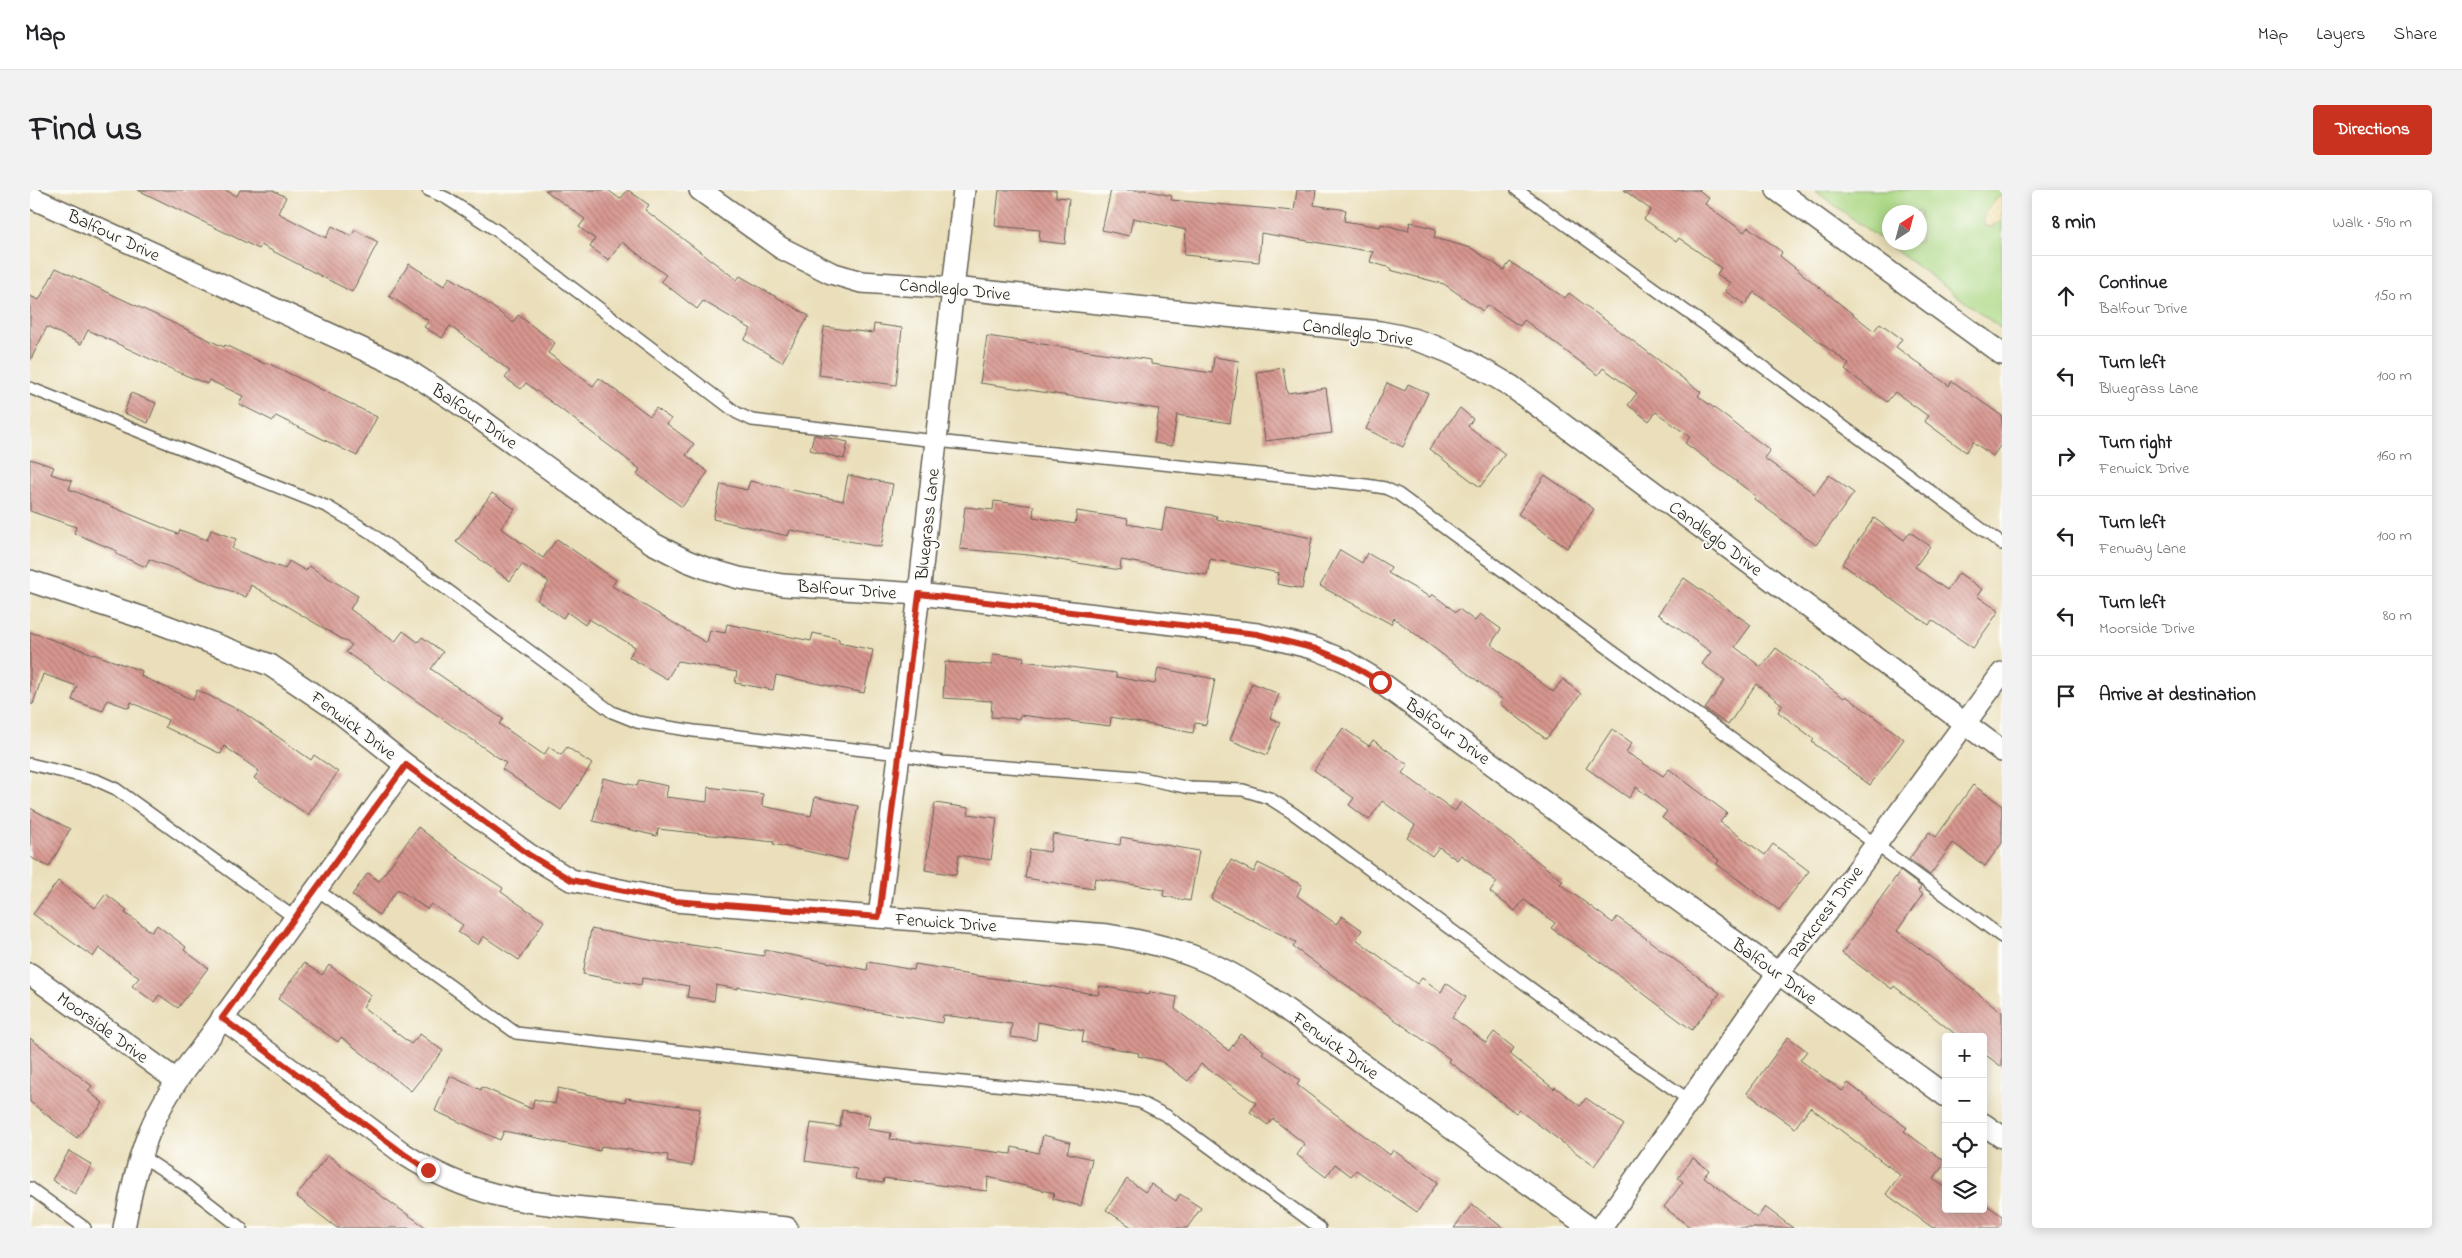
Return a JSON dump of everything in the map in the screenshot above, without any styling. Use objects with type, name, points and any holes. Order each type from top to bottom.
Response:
[{"type":"street","name":"Candleglo Drive","points":[[700,190],[781,248],[831,273],[861,282],[953,288],[1380,332],[1427,342],[1449,350],[1511,386],[2002,751]]},
{"type":"street","name":"Bluegrass Lane","points":[[879,917],[919,594],[964,190]]},
{"type":"street","points":[[1777,190],[2002,354]]},
{"type":"street","name":"Balfour Drive","points":[[30,197],[404,368],[458,403],[652,543],[687,561],[739,578],[783,585],[919,594],[1257,634],[1316,649],[1345,661],[1388,688],[1942,1093]]},
{"type":"street","name":"Fenwick Drive","points":[[30,581],[156,622],[270,665],[338,711],[406,765],[528,854],[571,880],[674,901],[1108,935],[1151,942],[1213,962],[1269,997],[1590,1228]]},
{"type":"street","name":"Parkcrest Drive","points":[[1601,1228],[1778,973],[2002,673]]},
{"type":"street","points":[[124,1228],[140,1156],[156,1114],[176,1080],[406,765]]},
{"type":"street","name":"Moorside Drive","points":[[30,974],[176,1080]]},
{"type":"street","points":[[222,1018],[404,1154],[454,1182],[510,1199],[708,1224],[787,1228]]},
{"type":"street","points":[[1987,1127],[2002,1137]]},
{"type":"lane","points":[[428,190],[446,198],[499,232],[737,413],[769,423],[1385,488],[1398,494],[2002,937]]},
{"type":"lane","points":[[1517,190],[1743,352],[2002,544]]},
{"type":"lane","points":[[30,388],[328,507],[368,531],[612,712],[637,722],[694,731],[899,754],[942,762],[1136,777],[1190,788],[1243,790],[1269,798],[1294,814],[1574,1020],[1690,1100]]},
{"type":"lane","points":[[30,764],[96,780],[116,789],[295,918]]},
{"type":"lane","points":[[316,889],[516,1033],[1100,1096],[1140,1102],[1166,1116],[1320,1228]]},
{"type":"lane","points":[[140,1156],[187,1186],[241,1228]]},
{"type":"lane","points":[[30,1188],[85,1228]]},
{"type":"green space","points":[[1814,190],[2002,190],[2002,329],[1895,250],[1927,250],[1927,205],[1882,205],[1882,240]]},
{"type":"sand","points":[[2002,194],[2002,221],[1991,227],[1985,226],[1983,222],[1985,213],[1991,204]]},
{"type":"building","points":[[138,190],[225,190],[237,196],[240,190],[272,190],[286,197],[278,213],[326,238],[332,226],[351,236],[355,230],[378,242],[352,292],[261,245],[259,249]]},
{"type":"building","points":[[545,190],[608,190],[620,199],[628,190],[649,205],[645,210],[737,280],[740,276],[809,316],[782,362],[744,340],[751,329],[703,301],[697,309],[661,281],[666,275],[622,242],[609,260],[590,247],[595,239],[579,227],[585,219]]},
{"type":"building","points":[[999,190],[1056,190],[1056,197],[1069,198],[1065,244],[1039,241],[1040,230],[995,226]]},
{"type":"building","points":[[1111,190],[1145,190],[1172,196],[1171,200],[1294,211],[1297,190],[1316,190],[1314,205],[1346,210],[1344,221],[1380,227],[1381,224],[1408,231],[1410,222],[1436,229],[1434,238],[1471,248],[1504,270],[1510,262],[1565,298],[1569,293],[1701,392],[1698,396],[1770,450],[1764,458],[1815,494],[1829,475],[1854,493],[1816,545],[1754,499],[1756,496],[1685,443],[1690,437],[1656,412],[1649,421],[1628,405],[1637,393],[1603,368],[1598,375],[1524,320],[1520,326],[1487,305],[1483,311],[1444,284],[1390,270],[1391,268],[1370,262],[1373,252],[1261,233],[1259,262],[1184,255],[1186,230],[1133,218],[1129,236],[1102,230]]},
{"type":"building","points":[[1624,190],[1699,190],[1709,198],[1705,204],[1744,232],[1748,227],[1782,252],[1780,256],[1874,331],[1880,323],[1902,339],[1896,347],[1949,386],[1952,381],[2002,416],[2002,443],[1993,456],[1973,442],[1966,452],[1924,421],[1928,416],[1895,392],[1887,402],[1845,370],[1849,364],[1754,292],[1745,305],[1725,291],[1730,283],[1717,274],[1721,268],[1679,238],[1676,242],[1644,219],[1651,210]]},
{"type":"building","points":[[409,264],[444,286],[450,277],[472,291],[513,323],[518,315],[555,343],[548,353],[593,386],[599,378],[650,416],[656,408],[671,419],[667,424],[694,444],[686,455],[708,472],[682,507],[637,474],[640,469],[526,383],[521,389],[505,378],[510,371],[450,326],[442,338],[424,327],[429,321],[389,296]]},
{"type":"building","points":[[56,268],[224,347],[225,345],[265,364],[266,362],[377,417],[357,456],[276,416],[273,421],[239,404],[243,396],[209,380],[207,384],[88,330],[81,344],[47,327],[30,361],[30,296],[39,300]]},
{"type":"building","points":[[874,324],[902,328],[896,385],[819,375],[824,327],[873,333]]},
{"type":"building","points":[[987,336],[1151,360],[1151,364],[1212,373],[1214,357],[1239,361],[1230,423],[1177,415],[1172,446],[1154,443],[1159,409],[980,383]]},
{"type":"building","points":[[1283,368],[1287,393],[1326,388],[1332,433],[1265,441],[1257,372]]},
{"type":"building","points":[[1387,383],[1405,391],[1408,384],[1428,393],[1403,447],[1366,429]]},
{"type":"building","points":[[131,393],[156,403],[148,423],[124,413]]},
{"type":"building","points":[[1460,408],[1473,419],[1468,426],[1505,454],[1480,487],[1429,449]]},
{"type":"building","points":[[814,435],[848,442],[844,459],[810,450]]},
{"type":"building","points":[[30,459],[54,467],[51,474],[72,481],[69,489],[178,534],[180,530],[207,540],[211,530],[236,539],[232,549],[285,569],[289,561],[306,571],[309,566],[358,596],[350,609],[395,642],[403,631],[418,642],[422,637],[443,652],[431,669],[503,719],[499,724],[544,755],[549,747],[561,755],[567,747],[592,764],[561,810],[502,769],[506,763],[346,652],[352,645],[251,585],[246,597],[149,559],[146,567],[116,554],[117,551],[74,533],[76,527],[30,511]]},
{"type":"building","points":[[848,475],[893,484],[881,547],[790,530],[788,536],[713,519],[721,484],[747,490],[750,481],[843,501]]},
{"type":"building","points":[[1545,475],[1594,509],[1567,548],[1518,514]]},
{"type":"building","points":[[492,493],[515,509],[501,528],[543,558],[557,539],[616,580],[612,586],[707,643],[710,630],[725,633],[727,624],[811,641],[813,633],[839,639],[839,643],[873,650],[864,693],[776,675],[773,690],[735,683],[737,672],[678,661],[667,679],[629,657],[635,647],[589,619],[585,625],[567,612],[563,618],[537,600],[549,582],[522,564],[510,581],[456,542]]},
{"type":"building","points":[[994,501],[1034,506],[1033,517],[1075,524],[1077,511],[1128,519],[1127,524],[1162,530],[1166,507],[1217,516],[1216,519],[1312,538],[1302,589],[1277,584],[1279,573],[1210,559],[1207,575],[1121,560],[1120,570],[1029,555],[960,549],[965,507],[993,510]]},
{"type":"building","points":[[1874,518],[1904,540],[1910,532],[1930,546],[1915,567],[1947,590],[1959,573],[1982,589],[1977,596],[1999,611],[1973,648],[1932,620],[1929,625],[1842,564]]},
{"type":"building","points":[[1340,550],[1362,563],[1367,553],[1391,567],[1388,573],[1430,597],[1432,594],[1456,612],[1459,609],[1475,621],[1480,614],[1501,629],[1491,644],[1553,692],[1563,679],[1581,694],[1546,739],[1500,704],[1503,700],[1394,618],[1391,624],[1320,586]]},
{"type":"building","points":[[1684,578],[1751,625],[1735,647],[1761,667],[1776,648],[1904,739],[1870,785],[1812,742],[1814,739],[1778,712],[1783,705],[1756,684],[1728,725],[1705,709],[1725,680],[1702,664],[1711,652],[1658,614]]},
{"type":"building","points":[[30,632],[142,671],[141,676],[193,700],[197,690],[241,711],[311,760],[314,755],[338,772],[308,815],[254,778],[259,771],[224,746],[221,754],[165,727],[168,720],[131,702],[129,708],[107,700],[103,711],[72,700],[77,686],[43,674],[33,704],[30,704]]},
{"type":"building","points":[[993,654],[1024,657],[1023,661],[1116,673],[1116,677],[1155,684],[1158,668],[1215,679],[1206,725],[1195,723],[1193,733],[1111,717],[1110,726],[1020,715],[1019,719],[991,717],[992,701],[943,698],[945,662],[992,665]]},
{"type":"building","points":[[1252,683],[1279,694],[1270,718],[1280,722],[1267,755],[1230,740]]},
{"type":"building","points":[[1343,728],[1369,746],[1373,740],[1408,765],[1402,773],[1455,811],[1461,802],[1563,881],[1560,884],[1613,923],[1617,917],[1720,993],[1692,1030],[1616,973],[1551,928],[1555,923],[1524,900],[1515,911],[1490,892],[1497,882],[1461,855],[1457,860],[1439,847],[1432,856],[1407,838],[1415,825],[1382,801],[1369,820],[1349,805],[1354,798],[1314,770]]},
{"type":"building","points":[[1612,729],[1632,743],[1626,752],[1663,776],[1669,769],[1727,813],[1720,822],[1765,855],[1773,844],[1809,871],[1779,910],[1717,864],[1719,860],[1662,818],[1667,811],[1636,787],[1629,798],[1586,768]]},
{"type":"building","points":[[603,778],[637,786],[639,780],[668,786],[666,797],[707,802],[708,787],[763,794],[762,806],[811,816],[815,797],[858,806],[847,860],[773,844],[774,842],[658,829],[657,836],[593,821]]},
{"type":"building","points":[[1973,785],[2002,805],[2002,843],[1985,866],[1953,843],[1930,875],[1909,859],[1929,832],[1936,837]]},
{"type":"building","points":[[935,803],[969,808],[968,814],[997,818],[991,860],[959,855],[956,875],[925,870]]},
{"type":"building","points":[[30,808],[70,829],[49,867],[30,857]]},
{"type":"building","points":[[418,827],[462,861],[503,888],[501,892],[544,921],[519,960],[483,936],[478,945],[458,932],[463,925],[431,904],[427,909],[398,889],[379,915],[352,895],[368,873],[379,881]]},
{"type":"building","points":[[1053,834],[1120,845],[1121,837],[1199,851],[1190,901],[1163,896],[1164,890],[1095,878],[1093,889],[1025,878],[1030,849],[1050,852]]},
{"type":"building","points":[[1231,860],[1254,872],[1258,863],[1302,885],[1297,896],[1336,924],[1342,916],[1362,930],[1356,939],[1417,984],[1422,978],[1441,992],[1446,983],[1466,997],[1452,1017],[1486,1043],[1494,1032],[1514,1048],[1510,1054],[1554,1089],[1555,1087],[1580,1106],[1586,1098],[1624,1125],[1594,1166],[1519,1110],[1516,1113],[1448,1061],[1450,1059],[1293,947],[1296,942],[1211,899]]},
{"type":"building","points":[[1900,871],[1921,887],[1918,891],[1923,894],[1897,931],[2002,1012],[2002,1067],[1987,1056],[1987,1033],[1954,1033],[1894,986],[1892,989],[1842,953]]},
{"type":"building","points":[[58,881],[95,908],[106,894],[127,910],[125,913],[152,932],[157,925],[186,947],[184,950],[208,968],[178,1008],[159,995],[154,1002],[132,986],[139,978],[99,948],[93,957],[33,914]]},
{"type":"building","points":[[591,929],[665,943],[665,941],[764,956],[765,950],[867,970],[868,962],[914,970],[915,964],[951,970],[951,972],[1098,995],[1100,986],[1149,995],[1150,992],[1177,997],[1175,1009],[1229,1051],[1240,1034],[1264,1051],[1262,1053],[1300,1080],[1297,1085],[1390,1155],[1393,1150],[1438,1182],[1417,1212],[1356,1170],[1351,1176],[1335,1164],[1326,1177],[1297,1155],[1305,1144],[1273,1119],[1268,1125],[1250,1112],[1256,1103],[1201,1064],[1188,1081],[1161,1061],[1138,1056],[1139,1053],[1082,1042],[1084,1031],[1038,1022],[1036,1040],[1010,1037],[1012,1024],[943,1015],[942,1023],[738,987],[738,989],[716,985],[714,1001],[687,997],[689,986],[642,978],[641,985],[583,974]]},
{"type":"building","points":[[304,963],[322,975],[329,965],[371,995],[363,1007],[411,1044],[420,1034],[443,1051],[411,1091],[341,1037],[338,1042],[278,999]]},
{"type":"building","points":[[1788,1037],[1807,1051],[1800,1060],[1842,1091],[1848,1083],[1907,1128],[1904,1131],[1942,1159],[1942,1167],[1933,1179],[1942,1185],[1942,1213],[1987,1213],[1987,1205],[2002,1216],[2002,1228],[1933,1228],[1886,1194],[1900,1175],[1810,1107],[1795,1128],[1747,1093]]},
{"type":"building","points":[[30,1038],[92,1086],[88,1091],[103,1103],[77,1138],[30,1102]]},
{"type":"building","points":[[450,1076],[481,1090],[482,1087],[532,1109],[534,1099],[555,1104],[558,1088],[625,1102],[626,1098],[700,1109],[692,1166],[667,1162],[668,1155],[601,1146],[600,1151],[504,1131],[500,1140],[435,1111]]},
{"type":"building","points":[[842,1110],[870,1115],[867,1129],[891,1133],[890,1139],[1011,1154],[1012,1147],[1039,1153],[1043,1135],[1070,1142],[1067,1153],[1092,1159],[1081,1206],[1053,1199],[1054,1193],[988,1177],[987,1191],[884,1178],[883,1183],[855,1179],[857,1169],[805,1161],[811,1123],[840,1127]]},
{"type":"building","points":[[69,1151],[92,1165],[75,1194],[52,1180]]},
{"type":"building","points":[[328,1155],[377,1193],[427,1228],[337,1228],[296,1196]]},
{"type":"building","points":[[1693,1158],[1709,1170],[1704,1177],[1757,1218],[1765,1207],[1793,1228],[1691,1228],[1664,1207],[1683,1182],[1678,1178]]},
{"type":"building","points":[[1127,1179],[1145,1192],[1151,1184],[1176,1201],[1180,1194],[1201,1208],[1187,1228],[1133,1228],[1106,1210]]},
{"type":"building","points":[[1472,1204],[1503,1228],[1454,1228]]},
{"type":"route","points":[[428,1170],[222,1018],[406,765],[528,854],[571,880],[674,901],[879,917],[919,594],[1257,634],[1287,640],[1316,649],[1345,661],[1380,682]]}]
